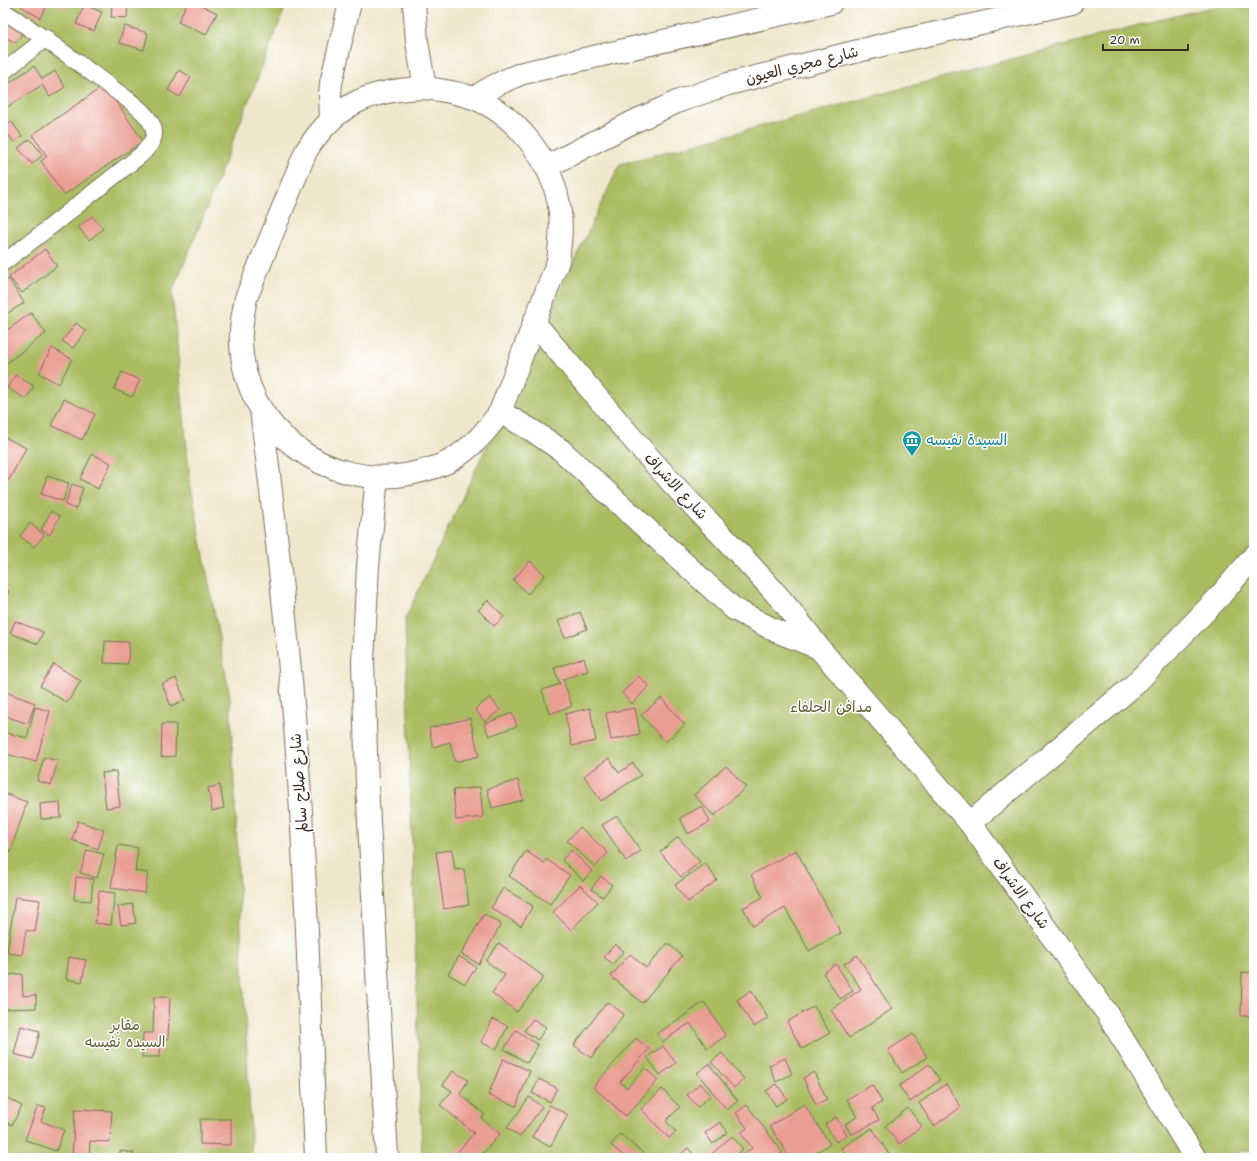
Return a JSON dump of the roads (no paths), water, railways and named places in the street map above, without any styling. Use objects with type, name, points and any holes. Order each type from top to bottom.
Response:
[{"type":"main road","points":[[331,119],[331,83],[350,3]]},
{"type":"main road","points":[[414,3],[425,88]]},
{"type":"main road","points":[[474,98],[488,88],[523,73],[831,3]]},
{"type":"main road","name":"شارع مجري العيون","points":[[546,167],[638,120],[679,102],[728,84],[882,45],[1072,3]]},
{"type":"main road","points":[[425,88],[450,91],[474,98],[495,110],[515,125],[532,144],[546,167],[554,188],[558,206],[561,237],[558,261],[500,412],[486,432],[470,448],[447,462],[425,471],[401,476],[377,477],[354,474],[336,469],[310,457],[291,444],[275,428],[260,409],[251,389],[244,366],[240,344],[241,321],[246,298],[306,151],[317,134],[331,119],[346,108],[370,97],[384,92],[425,88]]},
{"type":"main road","name":"شارع الاشراف","points":[[534,322],[664,474],[768,584],[819,648],[970,823],[1107,1013],[1195,1158]]},
{"type":"main road","name":"شارع صلاح سالم","points":[[260,409],[277,543],[294,717],[301,812],[316,1158]]},
{"type":"main road","name":"شارع الاشراف","points":[[500,412],[533,431],[561,450],[734,609],[776,631],[819,648]]},
{"type":"main road","points":[[377,477],[368,566],[363,662],[367,784],[387,1158]]},
{"type":"main road","points":[[970,823],[1134,685],[1219,597],[1254,556]]},
{"type":"lane","points":[[3,11],[46,38],[139,108],[153,126],[154,136],[151,144],[142,154],[3,263]]},
{"type":"lane","points":[[3,72],[46,38]]},
{"type":"place","name":"السيدة نفيسه","points":[[912,457]]},
{"type":"park label","name":"مدافن الحلفاء","points":[[831,707]]},
{"type":"park label","name":"مقابر السيده نفيسه","points":[[125,1034]]}]
